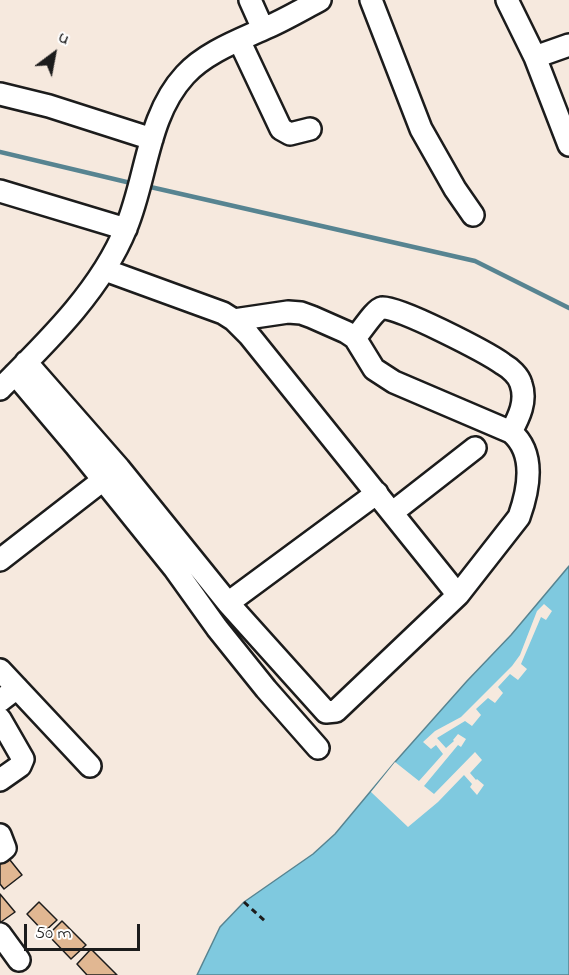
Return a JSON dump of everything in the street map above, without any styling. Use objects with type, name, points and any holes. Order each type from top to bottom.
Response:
[{"type":"street","points":[[250,0],[266,28]]},
{"type":"street","points":[[371,0],[422,129],[451,182],[473,215]]},
{"type":"street","points":[[507,0],[535,57],[569,145]]},
{"type":"street","points":[[0,389],[93,287],[105,270],[126,228],[150,148],[169,97],[184,76],[205,59],[317,1]]},
{"type":"street","points":[[239,40],[281,129],[290,134],[310,129]]},
{"type":"street","points":[[535,57],[569,45]]},
{"type":"street","points":[[0,94],[116,126],[150,148]]},
{"type":"street","points":[[0,191],[126,228]]},
{"type":"street","points":[[105,270],[212,308],[234,320],[249,334],[458,595]]},
{"type":"street","points":[[355,338],[377,311],[388,308],[418,320],[504,364],[521,384],[523,399],[520,416],[511,432]]},
{"type":"street","points":[[21,368],[119,468],[228,603],[322,710],[331,713],[336,711],[458,595],[513,526],[524,502],[527,486],[527,458],[523,445],[511,432],[394,381],[374,369],[355,338],[346,332],[301,313],[288,312],[234,320]]},
{"type":"street","points":[[21,368],[103,480],[174,568],[245,663],[318,748]]},
{"type":"street","points":[[393,512],[475,448]]},
{"type":"street","points":[[0,560],[103,480]]},
{"type":"street","points":[[228,603],[377,493]]},
{"type":"street","points":[[0,670],[8,694],[90,766]]},
{"type":"street","points":[[0,720],[23,759],[20,766],[0,780]]},
{"type":"street","points":[[0,835],[5,846],[0,852]]},
{"type":"street","points":[[0,934],[20,960]]},
{"type":"path","points":[[244,902],[265,921]]},
{"type":"water","points":[[569,566],[569,975],[197,975],[220,927],[244,902],[313,854],[335,834],[395,762],[511,635]]},
{"type":"pier","points":[[544,604],[552,611],[546,620],[541,617],[521,664],[527,669],[518,680],[510,674],[498,687],[503,693],[495,703],[488,698],[476,709],[481,715],[472,726],[465,721],[437,738],[446,748],[458,734],[466,739],[461,747],[458,745],[424,786],[434,794],[475,752],[482,760],[470,773],[484,785],[477,795],[470,787],[472,784],[464,775],[438,802],[408,827],[371,792],[395,762],[419,781],[443,754],[436,745],[431,749],[423,742],[435,731],[461,717],[512,666],[520,655],[537,611]]},
{"type":"building","points":[[6,855],[22,875],[4,889],[0,884],[0,860]]},
{"type":"building","points":[[0,894],[15,912],[1,922],[0,921]]},
{"type":"building","points":[[39,902],[57,920],[44,932],[27,914]]},
{"type":"building","points":[[62,921],[86,945],[71,959],[48,935]]},
{"type":"building","points":[[91,949],[117,975],[87,975],[77,964]]},
{"type":"waterway","points":[[0,152],[135,184]]},
{"type":"waterway","points":[[146,186],[475,261],[569,308]]}]
